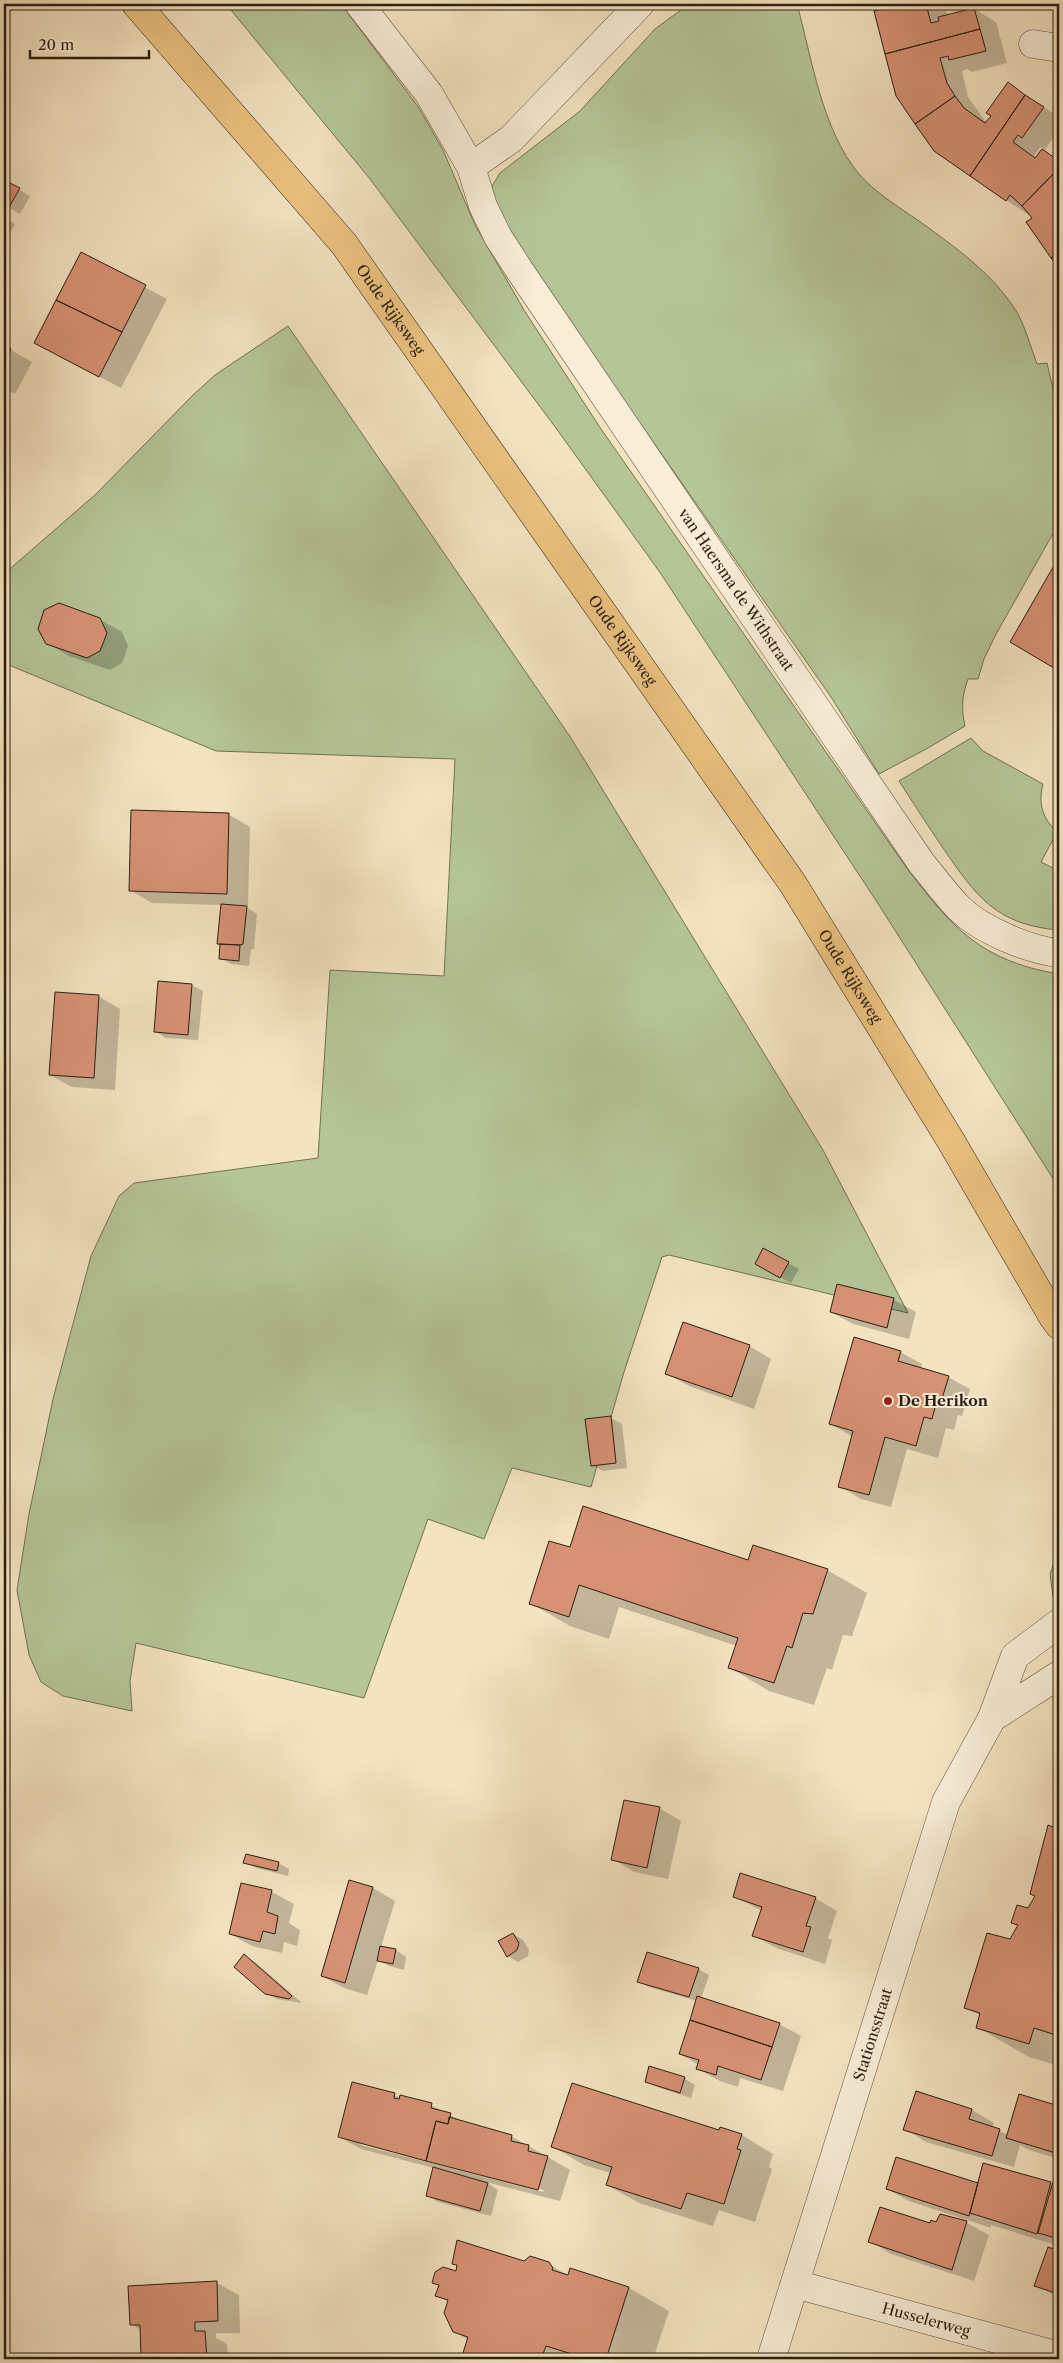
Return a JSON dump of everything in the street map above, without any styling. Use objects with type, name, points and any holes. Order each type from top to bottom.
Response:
[{"type":"main road","name":"Oude Rijksweg","points":[[136,4],[344,244],[793,884],[951,1141],[1057,1328]]},
{"type":"street","name":"van Haersma de Withstraat","points":[[359,4],[429,94],[471,167],[483,206],[498,237],[515,264],[922,864],[960,909],[1003,937],[1045,952],[1059,953]]},
{"type":"street","points":[[471,167],[511,139],[640,4]]},
{"type":"street","name":"Stationsstraat","points":[[771,2359],[946,1802],[992,1718],[1015,1656],[1059,1623]]},
{"type":"street","name":"Stationsstraat","points":[[992,1718],[1059,1675]]},
{"type":"street","name":"Husselerweg","points":[[795,2284],[1059,2356]]},
{"type":"green space","points":[[226,4],[341,4],[419,108],[443,150],[475,225],[524,310],[599,426],[906,867],[938,908],[970,938],[988,951],[1032,968],[1059,974],[1059,1188],[877,902],[659,571],[553,424],[370,179]]},
{"type":"green space","points":[[689,4],[797,4],[813,70],[827,115],[846,156],[859,174],[872,187],[947,241],[998,286],[1018,314],[1037,364],[1047,363],[1059,415],[1059,523],[995,636],[984,659],[978,679],[968,679],[963,702],[965,726],[879,774],[831,697],[605,373],[538,282],[492,200],[492,186],[500,173],[580,111],[655,29]]},
{"type":"green space","points":[[288,326],[571,738],[823,1150],[908,1313],[669,1255],[662,1257],[624,1372],[591,1487],[512,1468],[484,1539],[428,1519],[364,1698],[136,1643],[130,1681],[132,1711],[63,1696],[41,1682],[29,1655],[17,1590],[29,1514],[53,1399],[91,1256],[119,1196],[134,1183],[318,1158],[330,970],[444,976],[455,759],[216,751],[4,663],[4,574],[96,494],[215,375]]},
{"type":"green space","points":[[971,738],[983,751],[1043,784],[1042,810],[1057,832],[1041,862],[1059,871],[1059,930],[1037,927],[1003,915],[978,894],[955,865],[899,781]]},
{"type":"green space","points":[[1059,1550],[1059,1592],[1053,1597],[1050,1574]]},
{"type":"building","points":[[880,4],[926,4],[931,23],[939,21],[938,17],[974,8],[980,29],[885,54],[874,11],[879,10]]},
{"type":"building","points":[[980,29],[986,51],[949,60],[948,56],[940,58],[947,83],[955,96],[915,124],[896,96],[885,54]]},
{"type":"building","points":[[1008,82],[1025,95],[970,176],[934,151],[915,124],[955,96],[964,108],[985,123],[991,116],[986,113]]},
{"type":"building","points":[[1025,95],[1044,107],[1022,138],[1018,135],[1013,142],[1035,158],[1042,149],[1059,161],[1059,168],[1022,206],[1010,195],[1006,201],[970,176]]},
{"type":"building","points":[[1059,168],[1059,252],[1051,258],[1026,222],[1032,218],[1022,206]]},
{"type":"building","points":[[4,180],[20,188],[8,209],[4,206]]},
{"type":"building","points":[[81,252],[146,285],[122,332],[56,300]]},
{"type":"building","points":[[1059,252],[1059,269],[1051,258]]},
{"type":"building","points":[[56,300],[122,332],[99,377],[34,343]]},
{"type":"building","points":[[4,345],[11,349],[4,362]]},
{"type":"building","points":[[1056,562],[1059,564],[1059,671],[1010,642]]},
{"type":"building","points":[[59,603],[100,618],[107,633],[100,651],[87,658],[46,644],[38,629],[44,610]]},
{"type":"building","points":[[131,810],[229,813],[227,894],[129,891]]},
{"type":"building","points":[[221,904],[247,906],[243,944],[217,944]]},
{"type":"building","points":[[220,944],[240,945],[239,961],[219,959]]},
{"type":"building","points":[[158,981],[192,984],[188,1035],[154,1032]]},
{"type":"building","points":[[55,992],[99,995],[94,1078],[49,1075]]},
{"type":"building","points":[[763,1248],[789,1262],[780,1278],[755,1264]]},
{"type":"building","points":[[837,1284],[894,1298],[887,1328],[830,1312]]},
{"type":"building","points":[[683,1322],[750,1345],[732,1397],[665,1374]]},
{"type":"building","points":[[854,1337],[901,1351],[898,1361],[949,1376],[940,1405],[936,1404],[932,1419],[924,1417],[916,1446],[885,1437],[869,1495],[838,1487],[853,1431],[829,1424]]},
{"type":"building","points":[[611,1416],[616,1463],[591,1466],[585,1419]]},
{"type":"building","points":[[583,1506],[748,1560],[753,1545],[828,1569],[813,1614],[803,1613],[792,1648],[787,1646],[774,1683],[728,1668],[738,1638],[579,1585],[569,1617],[529,1604],[549,1541],[570,1547]]},
{"type":"building","points":[[624,1800],[660,1807],[647,1868],[611,1860]]},
{"type":"building","points":[[1048,1825],[1059,1829],[1059,2036],[1034,2028],[1029,2044],[976,2028],[980,2013],[964,2008],[987,1933],[1010,1939],[1018,1925],[1011,1923],[1017,1905],[1028,1908],[1035,1896],[1030,1894]]},
{"type":"building","points":[[246,1854],[279,1862],[277,1871],[243,1863]]},
{"type":"building","points":[[740,1873],[816,1897],[806,1926],[811,1927],[803,1952],[752,1936],[762,1907],[733,1897]]},
{"type":"building","points":[[349,1880],[373,1887],[345,1983],[321,1976]]},
{"type":"building","points":[[241,1883],[272,1890],[267,1912],[278,1916],[275,1934],[263,1931],[260,1942],[229,1934]]},
{"type":"building","points":[[513,1933],[519,1943],[517,1950],[507,1957],[498,1941]]},
{"type":"building","points":[[380,1946],[396,1949],[393,1964],[377,1961]]},
{"type":"building","points":[[647,1952],[699,1968],[689,1997],[637,1982]]},
{"type":"building","points":[[244,1954],[292,1996],[289,1999],[265,1994],[234,1967]]},
{"type":"building","points":[[697,1996],[780,2023],[772,2047],[690,2020]]},
{"type":"building","points":[[690,2020],[772,2047],[761,2080],[718,2066],[716,2075],[696,2069],[699,2060],[679,2054]]},
{"type":"building","points":[[649,2066],[685,2077],[680,2093],[645,2082]]},
{"type":"building","points":[[352,2082],[395,2093],[394,2098],[399,2099],[400,2095],[432,2103],[431,2108],[451,2113],[448,2124],[436,2121],[426,2161],[338,2137]]},
{"type":"building","points":[[572,2083],[719,2130],[720,2127],[742,2134],[737,2149],[741,2150],[724,2204],[687,2193],[681,2209],[606,2185],[612,2167],[551,2147]]},
{"type":"building","points":[[916,2091],[972,2109],[969,2119],[1000,2129],[992,2156],[903,2130]]},
{"type":"building","points":[[1019,2094],[1059,2106],[1059,2154],[1006,2138]]},
{"type":"building","points":[[449,2117],[512,2135],[511,2141],[529,2145],[528,2151],[548,2156],[538,2190],[426,2161],[436,2121],[448,2124]]},
{"type":"building","points":[[896,2157],[978,2183],[969,2216],[886,2189]]},
{"type":"building","points":[[983,2163],[1051,2182],[1037,2234],[970,2213]]},
{"type":"building","points":[[433,2167],[488,2183],[480,2211],[426,2196]]},
{"type":"building","points":[[1053,2182],[1059,2184],[1059,2239],[1038,2233]]},
{"type":"building","points":[[880,2207],[930,2223],[931,2220],[936,2222],[940,2214],[967,2221],[952,2270],[868,2242]]},
{"type":"building","points":[[457,2240],[524,2261],[530,2256],[549,2262],[553,2268],[552,2270],[568,2275],[570,2268],[629,2287],[606,2359],[588,2359],[546,2346],[541,2359],[483,2359],[463,2353],[468,2337],[453,2332],[444,2313],[448,2300],[435,2296],[439,2285],[432,2283],[435,2272],[443,2267],[456,2271],[457,2265],[452,2264]]},
{"type":"building","points":[[1048,2247],[1059,2251],[1059,2294],[1034,2286]]},
{"type":"building","points":[[217,2281],[218,2321],[195,2322],[195,2331],[205,2331],[207,2359],[141,2359],[140,2325],[130,2325],[128,2286]]},
{"type":"place","name":"De Herikon","points":[[888,1401]]}]
